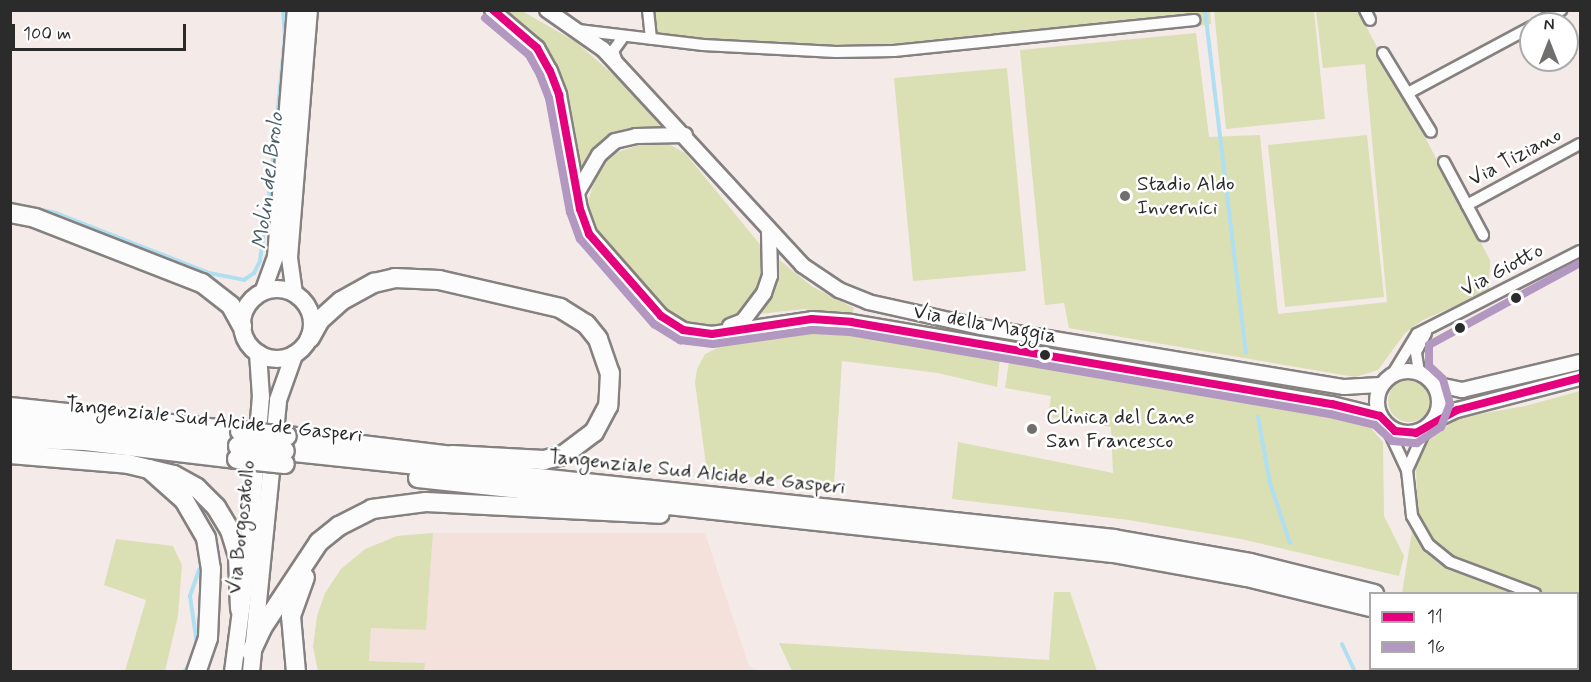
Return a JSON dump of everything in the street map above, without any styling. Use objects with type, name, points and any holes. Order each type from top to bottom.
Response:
[{"type":"highway","points":[[10,213],[35,218],[202,284],[231,306],[242,326]]},
{"type":"highway","points":[[10,407],[64,411],[238,446],[286,450],[544,459],[563,456],[594,432],[608,406],[610,373],[598,339],[586,324],[560,308],[439,280],[394,278],[374,284],[341,301],[320,320],[310,338]]},
{"type":"highway","points":[[10,413],[64,411]]},
{"type":"highway","name":"Tangenziale Sud Alcide de Gasperi","points":[[10,422],[286,450],[695,499],[767,501],[1160,546],[1250,563],[1369,593]]},
{"type":"highway","name":"Tangenziale Sud Alcide de Gasperi","points":[[10,438],[238,446]]},
{"type":"highway","points":[[10,454],[148,467],[186,480],[207,497],[224,518],[238,556],[240,609]]},
{"type":"highway","points":[[452,454],[695,499]]},
{"type":"highway","points":[[148,467],[184,500],[206,538],[211,569],[208,638],[196,672]]},
{"type":"highway","points":[[251,652],[262,627],[320,542],[357,515],[403,504],[426,502],[674,514],[695,499]]},
{"type":"highway","name":"Tangenziale Sud Alcide de Gasperi","points":[[719,499],[1113,553],[1257,580],[1369,607]]},
{"type":"highway","points":[[296,672],[291,616],[301,585],[315,559],[357,524],[403,504]]},
{"type":"main road","points":[[242,326],[247,306],[262,292],[275,256],[295,10]]},
{"type":"main road","points":[[309,10],[289,257],[294,293],[311,312],[310,338]]},
{"type":"main road","points":[[262,292],[278,289],[294,293]]},
{"type":"main road","name":"Via Borgosatollo","points":[[233,672],[261,397],[258,353],[244,337],[242,326]]},
{"type":"main road","name":"Via Borgosatollo","points":[[251,672],[251,652],[278,400],[294,355],[310,338]]},
{"type":"main road","points":[[258,353],[276,359],[294,355]]},
{"type":"street","points":[[492,10],[537,48],[550,70],[560,95],[577,193],[589,234],[662,316],[683,330],[712,334],[743,321],[764,293],[770,276],[769,231]]},
{"type":"street","points":[[547,10],[616,62],[685,135]]},
{"type":"street","points":[[648,10],[651,39]]},
{"type":"street","points":[[574,29],[623,37],[814,51],[894,51],[1194,20]]},
{"type":"street","points":[[1408,93],[1519,33]]},
{"type":"street","points":[[616,62],[613,51],[623,37]]},
{"type":"street","points":[[1383,53],[1431,132]]},
{"type":"street","points":[[577,193],[599,154],[615,141],[636,136],[685,135]]},
{"type":"street","name":"Via della Maggia","points":[[685,135],[769,231],[821,280],[868,302],[901,310],[1344,387],[1381,385]]},
{"type":"street","name":"Via Tiziano","points":[[1467,205],[1581,144]]},
{"type":"street","name":"Via Tiziano","points":[[1444,162],[1483,235]]},
{"type":"street","name":"Via Giotto","points":[[1392,375],[1409,341],[1581,251]]},
{"type":"street","name":"Via della Maggia","points":[[712,334],[789,321],[851,322],[1332,404],[1383,420]]},
{"type":"street","name":"Via Giotto","points":[[1419,372],[1416,352],[1420,338],[1441,323]]},
{"type":"street","points":[[1530,592],[1450,562],[1429,545],[1413,516],[1407,470],[1377,406],[1381,385],[1392,375],[1419,372],[1434,384],[1462,390],[1581,362]]},
{"type":"street","points":[[1383,420],[1406,433],[1429,425],[1457,410],[1581,378]]},
{"type":"street","points":[[1407,470],[1440,403],[1434,384]]},
{"type":"shaded area","points":[[433,533],[705,533],[749,666],[759,671],[424,672],[424,663],[369,661],[371,628],[426,630]]},
{"type":"green space","points":[[1210,10],[1211,24],[1192,27],[1191,15],[876,47],[798,48],[648,35],[646,11]]},
{"type":"green space","points":[[506,11],[522,11],[576,42],[633,92],[664,131],[596,152],[582,171],[561,76],[541,42]]},
{"type":"green space","points":[[1214,11],[1314,11],[1325,119],[1226,129]]},
{"type":"green space","points":[[1316,11],[1358,11],[1490,260],[1489,291],[1423,320],[1405,333],[1378,370],[1355,377],[1069,328],[1064,303],[1045,305],[1020,50],[1196,33],[1209,137],[1260,135],[1278,314],[1387,302],[1365,64],[1323,68]]},
{"type":"green space","points":[[1007,68],[1026,271],[913,281],[894,78]]},
{"type":"green space","points":[[1367,135],[1384,297],[1285,307],[1268,145]]},
{"type":"green space","points":[[648,142],[668,144],[685,153],[763,248],[765,278],[751,306],[729,323],[710,328],[678,321],[600,237],[592,222],[588,201],[599,167],[612,154]]},
{"type":"green space","points":[[777,258],[813,287],[854,308],[852,314],[803,309],[759,314],[775,282]]},
{"type":"green space","points":[[822,330],[924,342],[1000,358],[997,387],[938,373],[842,361],[834,484],[707,473],[695,382],[697,369],[705,354],[728,343]]},
{"type":"green space","points":[[1009,362],[1356,420],[1370,427],[1383,442],[1384,516],[1404,556],[1399,576],[1241,539],[1129,520],[952,499],[958,442],[1113,473],[1111,427],[1048,417],[1051,396],[1005,388]]},
{"type":"green space","points":[[1409,380],[1417,381],[1424,386],[1429,393],[1429,409],[1424,416],[1417,421],[1409,422],[1401,421],[1394,416],[1389,409],[1388,401],[1389,393],[1394,386],[1401,381]]},
{"type":"green space","points":[[1580,391],[1580,671],[1401,672],[1579,670],[1579,592],[1402,592],[1417,501],[1416,465],[1422,444],[1446,423],[1462,417],[1525,406]]},
{"type":"green space","points":[[433,533],[426,630],[371,628],[369,661],[425,663],[424,671],[318,671],[313,647],[317,616],[325,593],[341,569],[365,549],[397,536]]},
{"type":"green space","points":[[116,539],[173,546],[182,565],[178,616],[165,671],[125,671],[146,600],[104,585]]},
{"type":"green space","points":[[1054,592],[1070,592],[1097,671],[792,671],[779,643],[1049,660]]},
{"type":"waterway","name":"Molin del Brolo","points":[[10,203],[56,213],[209,273],[244,280],[254,273],[260,261],[271,179],[285,37],[283,10]]},
{"type":"waterway","points":[[1205,10],[1246,353]]},
{"type":"waterway","points":[[1258,417],[1270,483],[1290,543]]},
{"type":"waterway","name":"Molin del Brolo","points":[[197,644],[190,596],[199,570]]},
{"type":"waterway","points":[[1342,644],[1355,672]]},
{"type":"waterway","name":"Molin del Brolo","points":[[184,672],[191,662]]},
{"type":"transit line","name":"11","points":[[493,10],[537,48],[550,71],[559,95],[580,209],[589,234],[661,316],[683,330],[712,334],[812,319],[851,322],[1332,404],[1380,416]]},
{"type":"transit line","name":"16","points":[[485,18],[529,55],[540,75],[549,98],[570,212],[580,239],[654,324],[680,340],[713,344],[812,330],[850,332],[1330,414],[1375,425],[1392,441],[1417,443],[1441,427],[1450,404],[1443,379],[1429,366],[1429,345],[1580,263]]},
{"type":"transit line","name":"11","points":[[1380,416],[1395,431],[1416,433],[1457,410],[1580,378]]},
{"type":"place","name":"Stadio Aldo Invernici","points":[[1125,196]]},
{"type":"place","name":"Clinica del Cane San Francesco","points":[[1032,429]]}]
